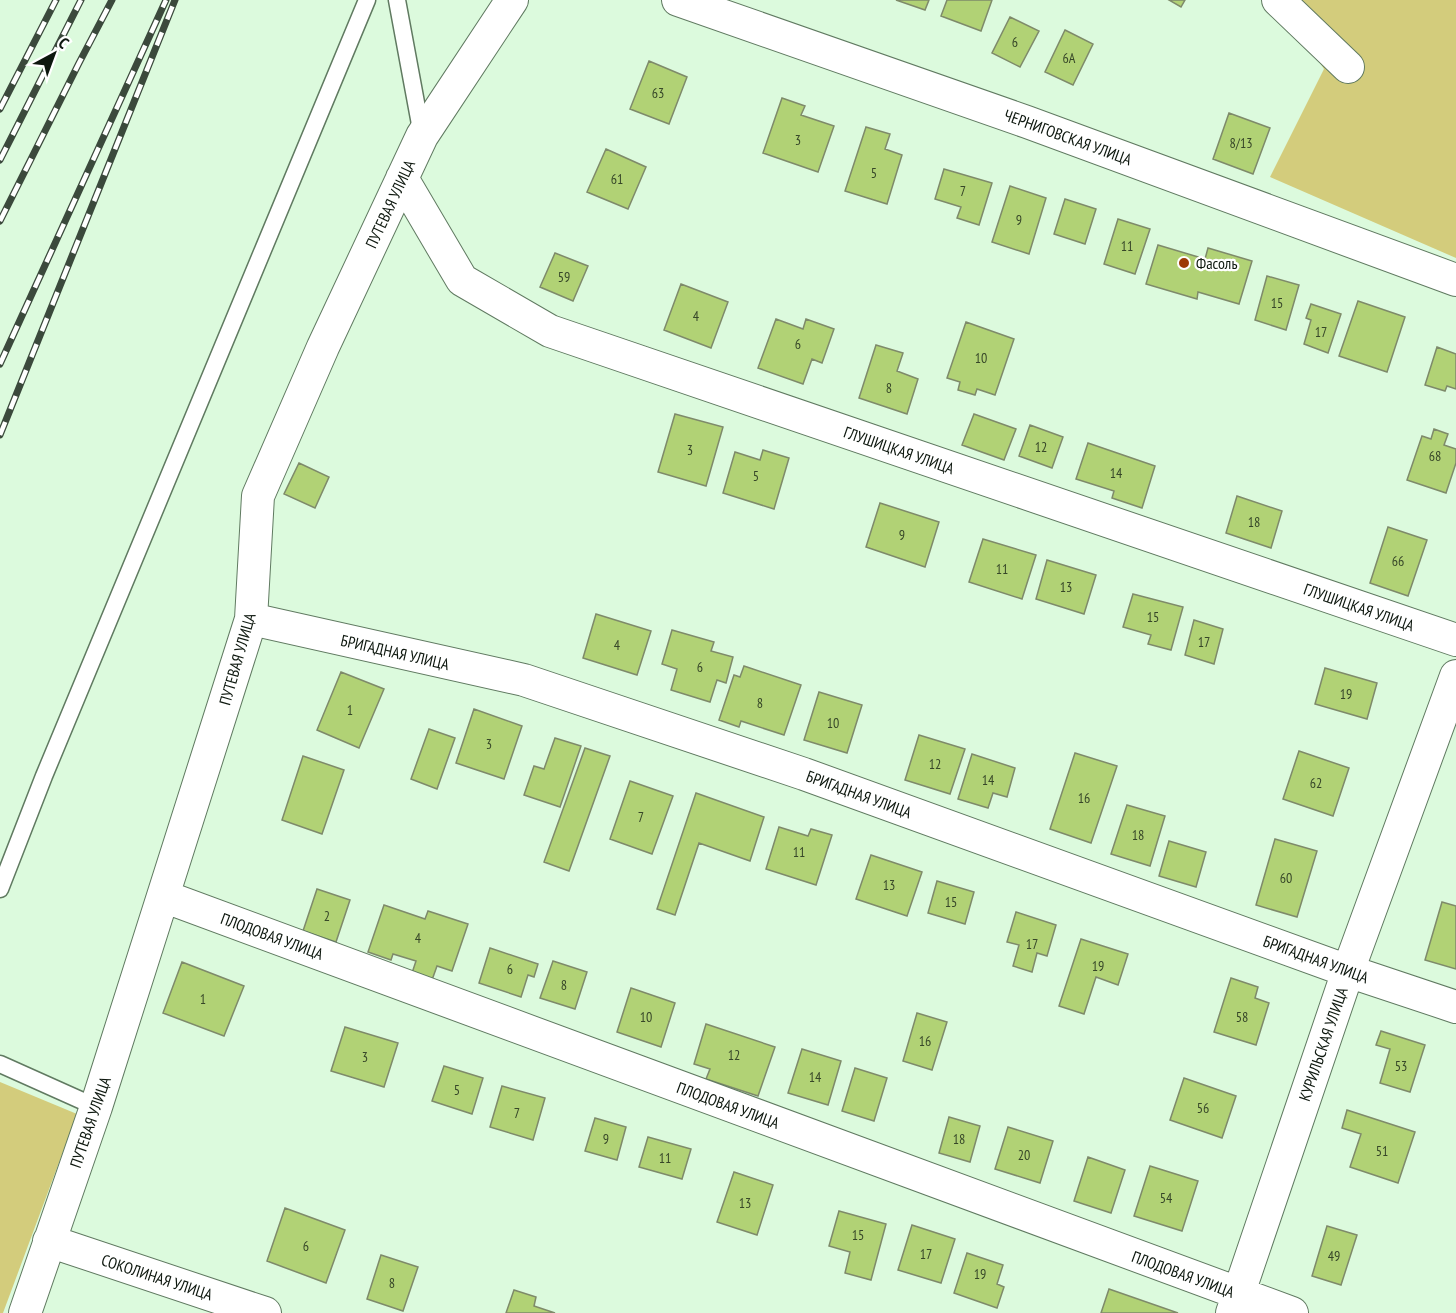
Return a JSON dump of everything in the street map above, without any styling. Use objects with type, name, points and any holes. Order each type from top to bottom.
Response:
[{"type":"street","name":"ПУТЕВАЯ УЛИЦА","points":[[25,1313],[96,1107],[251,619],[258,496],[322,347],[422,136],[512,0]]},
{"type":"street","name":"ЧЕРНИГОВСКАЯ УЛИЦА","points":[[678,0],[1027,122],[1456,280]]},
{"type":"street","points":[[1278,0],[1348,67]]},
{"type":"street","name":"ГЛУШИЦКАЯ УЛИЦА","points":[[402,178],[462,280],[550,331],[1456,640]]},
{"type":"street","name":"БРИГАДНАЯ УЛИЦА","points":[[251,619],[524,680],[815,778],[1348,971],[1456,1007]]},
{"type":"street","name":"КУРИЛЬСКАЯ УЛИЦА","points":[[1235,1304],[1348,971],[1456,676]]},
{"type":"street","name":"ПЛОДОВАЯ УЛИЦА","points":[[163,896],[1235,1304],[1292,1313]]},
{"type":"street","name":"СОКОЛИНАЯ УЛИЦА","points":[[49,1241],[265,1313]]},
{"type":"lane","points":[[0,889],[53,754],[367,0]]},
{"type":"lane","points":[[397,0],[422,136]]},
{"type":"lane","points":[[0,1064],[96,1107]]},
{"type":"shaded area","points":[[1279,0],[1456,0],[1456,258],[1270,177],[1324,69]]},
{"type":"shaded area","points":[[0,1082],[77,1114],[3,1313],[0,1313]]},
{"type":"building","points":[[896,0],[929,0],[925,10]]},
{"type":"building","points":[[947,0],[992,0],[981,31],[941,16]]},
{"type":"building","points":[[1169,0],[1185,0],[1181,7]]},
{"type":"building","points":[[1010,17],[1039,31],[1020,67],[992,53]]},
{"type":"building","points":[[1065,30],[1093,44],[1073,85],[1045,72]]},
{"type":"building","points":[[649,61],[687,77],[669,124],[630,109]]},
{"type":"building","points":[[782,98],[805,106],[801,115],[834,126],[818,172],[763,153]]},
{"type":"building","points":[[1229,113],[1270,128],[1253,174],[1213,159]]},
{"type":"building","points":[[866,127],[890,134],[885,149],[902,155],[887,204],[845,191]]},
{"type":"building","points":[[606,149],[646,167],[628,209],[587,192]]},
{"type":"building","points":[[944,169],[992,183],[979,225],[957,218],[961,207],[935,199]]},
{"type":"building","points":[[1010,186],[1046,198],[1029,254],[992,242]]},
{"type":"building","points":[[1065,199],[1096,209],[1085,244],[1054,234]]},
{"type":"building","points":[[1118,219],[1150,229],[1135,274],[1104,264]]},
{"type":"building","points":[[1158,245],[1205,259],[1208,248],[1252,261],[1239,304],[1198,292],[1197,299],[1146,284]]},
{"type":"building","points":[[555,253],[588,266],[573,301],[540,287]]},
{"type":"building","points":[[1267,276],[1299,285],[1286,330],[1255,320]]},
{"type":"building","points":[[681,284],[728,302],[711,348],[664,330]]},
{"type":"building","points":[[1358,301],[1405,317],[1387,372],[1339,356]]},
{"type":"building","points":[[1311,304],[1341,314],[1328,353],[1304,344],[1311,320],[1306,318]]},
{"type":"building","points":[[776,319],[803,329],[806,319],[834,329],[822,363],[812,359],[803,384],[758,368]]},
{"type":"building","points":[[966,322],[1014,339],[995,395],[977,389],[975,395],[958,390],[960,382],[947,378]]},
{"type":"building","points":[[876,345],[903,353],[897,371],[918,379],[907,414],[859,398]]},
{"type":"building","points":[[1437,347],[1456,354],[1456,389],[1447,386],[1445,391],[1425,385]]},
{"type":"building","points":[[675,414],[723,427],[706,486],[658,472]]},
{"type":"building","points":[[974,414],[1016,429],[1004,460],[962,445]]},
{"type":"building","points":[[1030,425],[1063,437],[1052,468],[1019,456]]},
{"type":"building","points":[[1434,429],[1448,434],[1444,445],[1456,449],[1456,463],[1446,493],[1407,480],[1422,436],[1431,439]]},
{"type":"building","points":[[1088,443],[1155,466],[1142,508],[1112,498],[1114,491],[1076,479]]},
{"type":"building","points":[[763,450],[789,458],[774,509],[723,493],[735,452],[760,460]]},
{"type":"building","points":[[299,463],[329,477],[315,508],[284,494]]},
{"type":"building","points":[[1237,496],[1282,511],[1271,548],[1226,533]]},
{"type":"building","points":[[880,503],[939,522],[925,567],[866,547]]},
{"type":"building","points":[[1388,527],[1427,540],[1408,596],[1370,583]]},
{"type":"building","points":[[983,539],[1036,555],[1022,599],[969,582]]},
{"type":"building","points":[[1047,560],[1096,575],[1084,614],[1036,599]]},
{"type":"building","points":[[1133,594],[1183,607],[1171,650],[1148,644],[1151,635],[1123,627]]},
{"type":"building","points":[[596,614],[651,631],[637,675],[583,658]]},
{"type":"building","points":[[1194,620],[1223,629],[1214,664],[1185,655]]},
{"type":"building","points":[[672,630],[714,642],[711,651],[733,657],[726,683],[717,680],[710,702],[671,690],[677,669],[662,664]]},
{"type":"building","points":[[744,666],[801,685],[784,735],[741,721],[739,727],[719,720],[734,675],[740,677]]},
{"type":"building","points":[[1325,668],[1377,683],[1367,719],[1315,704]]},
{"type":"building","points":[[341,672],[384,689],[359,748],[317,730]]},
{"type":"building","points":[[819,692],[862,705],[847,753],[804,740]]},
{"type":"building","points":[[474,709],[522,726],[504,779],[456,763]]},
{"type":"building","points":[[429,729],[455,738],[437,789],[411,779]]},
{"type":"building","points":[[919,735],[965,749],[950,794],[905,780]]},
{"type":"building","points":[[555,738],[581,746],[560,807],[524,795],[534,766],[544,769]]},
{"type":"building","points":[[585,748],[610,756],[569,871],[544,862]]},
{"type":"building","points":[[1299,751],[1349,768],[1333,816],[1283,799]]},
{"type":"building","points":[[1075,753],[1117,766],[1091,843],[1050,829]]},
{"type":"building","points":[[972,754],[1015,768],[1007,797],[993,793],[988,808],[958,799]]},
{"type":"building","points":[[303,756],[344,770],[322,834],[282,820]]},
{"type":"building","points":[[630,781],[673,796],[652,854],[610,839]]},
{"type":"building","points":[[696,793],[764,817],[750,861],[699,843],[675,915],[657,909]]},
{"type":"building","points":[[1127,805],[1165,816],[1150,866],[1111,854]]},
{"type":"building","points":[[779,827],[808,836],[811,829],[832,835],[816,885],[766,869]]},
{"type":"building","points":[[1275,839],[1317,851],[1297,917],[1256,905]]},
{"type":"building","points":[[1169,841],[1206,852],[1196,887],[1159,876]]},
{"type":"building","points":[[871,855],[922,872],[907,916],[856,899]]},
{"type":"building","points":[[937,881],[974,892],[965,924],[928,913]]},
{"type":"building","points":[[317,889],[350,900],[336,942],[303,931]]},
{"type":"building","points":[[1442,902],[1456,906],[1456,969],[1425,960]]},
{"type":"building","points":[[384,905],[425,919],[428,911],[468,924],[452,971],[437,966],[432,980],[412,973],[416,961],[393,954],[391,960],[368,952]]},
{"type":"building","points":[[1016,912],[1056,925],[1047,956],[1037,953],[1032,972],[1013,966],[1019,945],[1007,942]]},
{"type":"building","points":[[1081,939],[1128,954],[1118,985],[1096,977],[1084,1014],[1059,1006]]},
{"type":"building","points":[[490,948],[538,964],[534,977],[528,975],[521,997],[479,983]]},
{"type":"building","points":[[553,961],[587,972],[575,1009],[540,998]]},
{"type":"building","points":[[182,962],[244,986],[224,1036],[163,1013]]},
{"type":"building","points":[[1231,978],[1258,987],[1255,998],[1269,1003],[1256,1045],[1214,1032]]},
{"type":"building","points":[[631,988],[675,1003],[661,1047],[617,1032]]},
{"type":"building","points":[[917,1013],[947,1022],[932,1070],[903,1061]]},
{"type":"building","points":[[706,1024],[775,1047],[758,1096],[706,1079],[710,1069],[694,1064]]},
{"type":"building","points":[[345,1027],[398,1043],[384,1087],[331,1071]]},
{"type":"building","points":[[1381,1031],[1425,1045],[1410,1092],[1380,1083],[1390,1049],[1376,1045]]},
{"type":"building","points":[[802,1049],[841,1061],[828,1105],[788,1093]]},
{"type":"building","points":[[444,1066],[483,1078],[472,1114],[432,1101]]},
{"type":"building","points":[[855,1068],[887,1078],[874,1121],[842,1111]]},
{"type":"building","points":[[1184,1078],[1236,1096],[1222,1138],[1170,1120]]},
{"type":"building","points":[[502,1086],[545,1098],[533,1140],[490,1127]]},
{"type":"building","points":[[1347,1110],[1415,1132],[1398,1183],[1350,1167],[1361,1134],[1342,1128]]},
{"type":"building","points":[[949,1117],[980,1126],[970,1162],[939,1153]]},
{"type":"building","points":[[595,1118],[626,1127],[617,1160],[585,1151]]},
{"type":"building","points":[[1008,1127],[1053,1141],[1040,1183],[995,1169]]},
{"type":"building","points":[[648,1137],[691,1149],[682,1179],[639,1167]]},
{"type":"building","points":[[1088,1157],[1125,1170],[1111,1213],[1074,1201]]},
{"type":"building","points":[[1150,1166],[1198,1181],[1182,1231],[1134,1216]]},
{"type":"building","points":[[734,1172],[773,1185],[757,1235],[717,1222]]},
{"type":"building","points":[[285,1208],[345,1230],[326,1283],[267,1261]]},
{"type":"building","points":[[839,1211],[886,1224],[871,1280],[845,1273],[850,1252],[829,1246]]},
{"type":"building","points":[[912,1225],[955,1239],[941,1283],[898,1270]]},
{"type":"building","points":[[1327,1226],[1357,1235],[1341,1285],[1312,1276]]},
{"type":"building","points":[[967,1253],[1003,1265],[997,1284],[1004,1287],[997,1308],[954,1293]]},
{"type":"building","points":[[381,1255],[418,1267],[403,1311],[367,1299]]},
{"type":"building","points":[[1109,1289],[1178,1313],[1101,1313]]},
{"type":"building","points":[[514,1290],[536,1297],[534,1306],[555,1313],[506,1313]]},
{"type":"railway","points":[[0,109],[56,0]]},
{"type":"railway","points":[[0,160],[81,0]]},
{"type":"railway","points":[[0,221],[112,0]]},
{"type":"railway","points":[[0,364],[166,0]]},
{"type":"railway","points":[[0,435],[175,0]]},
{"type":"place","name":"Фасоль","points":[[1184,263]]}]
